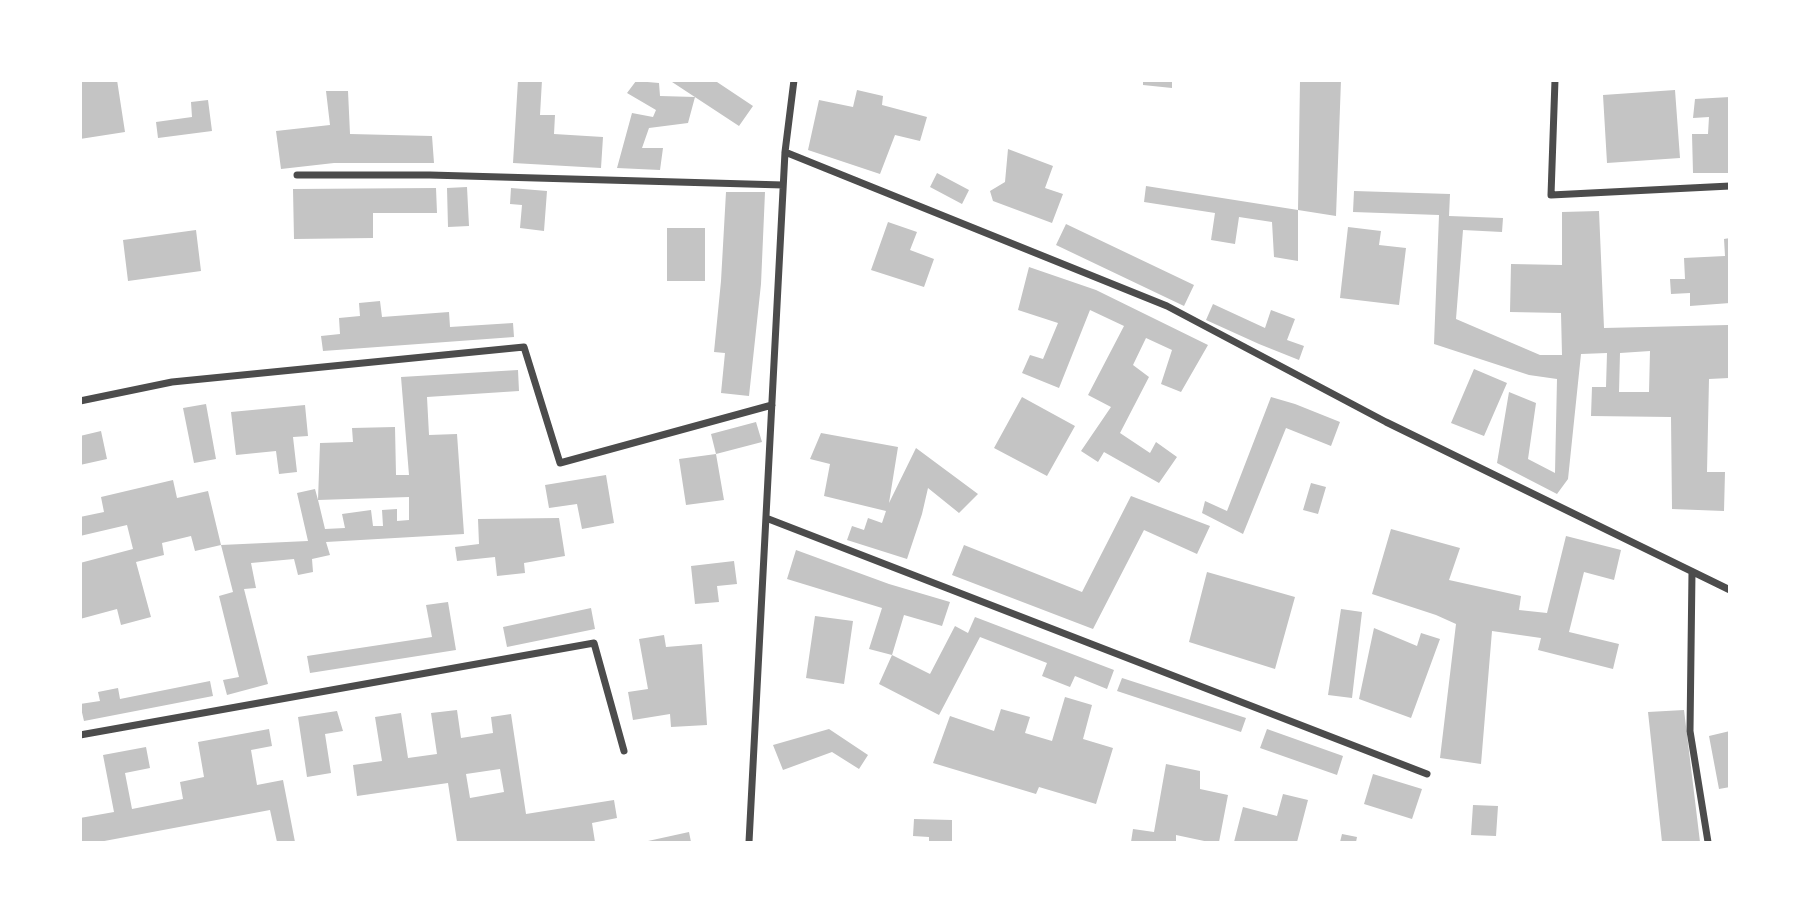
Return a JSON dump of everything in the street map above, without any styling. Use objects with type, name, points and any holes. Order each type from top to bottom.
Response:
[{"type":"street","points":[[750,842],[783,185],[794,80]]},
{"type":"street","points":[[1555,80],[1550,195],[1730,187]]},
{"type":"street","points":[[785,152],[1167,306],[1386,422],[1730,590]]},
{"type":"street","points":[[297,175],[430,175],[783,185]]},
{"type":"street","points":[[80,401],[172,382],[524,347],[560,463],[772,405]]},
{"type":"street","points":[[766,518],[1427,774]]},
{"type":"street","points":[[1692,572],[1690,731],[1708,842]]},
{"type":"street","points":[[80,735],[594,643],[624,751]]},
{"type":"building","points":[[80,80],[117,80],[125,132],[80,139]]},
{"type":"building","points":[[518,80],[542,80],[540,115],[555,115],[554,134],[603,137],[601,168],[513,163]]},
{"type":"building","points":[[669,80],[714,80],[753,106],[739,126]]},
{"type":"building","points":[[1143,80],[1172,80],[1172,88],[1143,85]]},
{"type":"building","points":[[1300,80],[1341,80],[1336,216],[1298,210]]},
{"type":"building","points":[[636,81],[659,83],[660,96],[695,97],[688,123],[649,128],[642,148],[663,148],[660,170],[617,168],[632,113],[653,117],[656,110],[627,93]]},
{"type":"building","points":[[857,90],[883,96],[882,105],[927,117],[920,141],[895,135],[880,174],[808,150],[819,100],[853,107]]},
{"type":"building","points":[[1675,90],[1680,158],[1607,163],[1603,95]]},
{"type":"building","points":[[326,91],[348,91],[350,134],[432,136],[434,163],[334,163],[281,169],[276,131],[330,125]]},
{"type":"building","points":[[1730,97],[1730,173],[1693,173],[1692,134],[1708,134],[1709,117],[1693,118],[1695,99]]},
{"type":"building","points":[[208,100],[212,131],[158,138],[156,122],[192,117],[191,102]]},
{"type":"building","points":[[1008,149],[1053,166],[1045,188],[1063,194],[1052,223],[993,201],[990,191],[1005,182]]},
{"type":"building","points":[[937,173],[969,190],[962,204],[930,187]]},
{"type":"building","points":[[1146,186],[1298,210],[1298,261],[1274,257],[1272,222],[1239,217],[1235,244],[1211,240],[1215,213],[1144,202]]},
{"type":"building","points":[[467,187],[469,226],[448,227],[447,188]]},
{"type":"building","points":[[436,188],[437,213],[373,213],[373,238],[294,239],[293,189]]},
{"type":"building","points":[[511,188],[547,191],[544,231],[520,228],[522,205],[510,204]]},
{"type":"building","points":[[1354,191],[1450,194],[1449,216],[1503,218],[1502,232],[1463,230],[1456,319],[1540,355],[1562,355],[1561,313],[1510,312],[1511,264],[1562,265],[1562,212],[1599,211],[1604,328],[1728,325],[1729,378],[1709,379],[1707,472],[1725,472],[1724,511],[1672,509],[1671,417],[1591,416],[1592,387],[1606,387],[1607,353],[1581,354],[1568,479],[1557,494],[1497,463],[1509,392],[1536,403],[1528,459],[1555,473],[1557,379],[1529,375],[1434,344],[1439,215],[1353,212]],"holes":[[[1650,351],[1649,392],[1619,392],[1620,353]]]},
{"type":"building","points":[[726,192],[765,192],[761,284],[749,396],[721,393],[725,353],[714,352]]},
{"type":"building","points":[[888,222],[917,232],[910,250],[934,259],[924,287],[871,270]]},
{"type":"building","points":[[1066,224],[1194,285],[1184,306],[1056,245]]},
{"type":"building","points":[[1348,227],[1381,231],[1379,245],[1406,248],[1399,305],[1340,298]]},
{"type":"building","points":[[667,228],[705,228],[705,281],[667,281]]},
{"type":"building","points":[[196,230],[201,271],[128,281],[123,240]]},
{"type":"building","points":[[1730,238],[1730,303],[1690,306],[1690,293],[1671,294],[1670,279],[1685,279],[1684,258],[1725,256],[1724,239]]},
{"type":"building","points":[[1029,267],[1096,290],[1208,345],[1181,392],[1161,384],[1172,350],[1146,338],[1133,365],[1149,377],[1120,433],[1150,453],[1156,442],[1177,457],[1159,483],[1104,452],[1098,462],[1081,451],[1111,407],[1088,395],[1124,326],[1090,310],[1059,388],[1022,373],[1030,355],[1043,359],[1058,323],[1018,310]]},
{"type":"building","points":[[380,301],[382,317],[449,312],[450,327],[513,323],[514,337],[323,351],[321,336],[340,334],[339,318],[360,316],[359,303]]},
{"type":"building","points":[[1213,304],[1265,328],[1271,310],[1295,319],[1287,340],[1304,346],[1299,360],[1206,320]]},
{"type":"building","points":[[1474,369],[1507,383],[1484,436],[1451,423]]},
{"type":"building","points":[[518,370],[519,391],[427,397],[429,435],[457,434],[464,534],[326,542],[330,555],[312,559],[313,572],[298,575],[294,559],[251,563],[256,588],[244,589],[268,684],[227,695],[223,680],[239,677],[219,596],[233,592],[221,545],[308,541],[297,493],[315,489],[318,500],[320,443],[353,442],[352,428],[395,427],[396,475],[409,475],[401,377]],"holes":[[[409,497],[409,520],[397,521],[397,509],[382,510],[383,526],[373,526],[371,510],[342,514],[345,528],[325,529],[318,500]]]},
{"type":"building","points":[[1022,397],[1075,426],[1047,476],[994,448]]},
{"type":"building","points":[[1271,397],[1340,422],[1331,446],[1286,428],[1243,534],[1202,513],[1205,501],[1227,511]]},
{"type":"building","points":[[206,404],[216,459],[194,463],[183,408]]},
{"type":"building","points":[[305,405],[308,436],[293,437],[297,472],[279,474],[276,451],[236,455],[231,412]]},
{"type":"building","points":[[756,422],[762,442],[716,454],[711,434]]},
{"type":"building","points":[[101,431],[107,459],[80,465],[80,436]]},
{"type":"building","points":[[821,433],[898,447],[889,503],[916,448],[978,494],[959,513],[928,488],[907,559],[847,540],[852,526],[864,530],[868,518],[882,523],[886,511],[824,496],[830,464],[810,459]]},
{"type":"building","points":[[716,454],[724,500],[686,505],[679,459]]},
{"type":"building","points":[[606,475],[614,523],[582,529],[577,504],[549,508],[545,485]]},
{"type":"building","points":[[173,480],[177,498],[208,491],[221,545],[195,551],[191,536],[162,543],[164,555],[136,562],[151,617],[121,625],[117,609],[80,619],[80,563],[133,549],[127,525],[80,536],[80,517],[104,512],[101,497]]},
{"type":"building","points":[[1311,483],[1326,487],[1318,514],[1303,510]]},
{"type":"building","points":[[1131,496],[1210,526],[1197,554],[1144,530],[1093,629],[952,575],[964,545],[1082,592]]},
{"type":"building","points":[[559,518],[565,556],[524,563],[525,573],[497,576],[495,557],[457,561],[455,547],[479,544],[478,519]]},
{"type":"building","points":[[1391,529],[1460,548],[1449,580],[1521,596],[1519,610],[1547,613],[1566,536],[1621,550],[1614,580],[1584,572],[1569,632],[1619,644],[1613,669],[1538,650],[1541,638],[1492,631],[1481,764],[1440,758],[1456,624],[1372,594]]},
{"type":"building","points":[[796,550],[889,584],[950,602],[942,626],[904,615],[892,655],[869,649],[882,608],[787,579]]},
{"type":"building","points":[[734,561],[737,584],[717,586],[719,602],[695,604],[691,566]]},
{"type":"building","points":[[1207,572],[1295,597],[1275,669],[1189,642]]},
{"type":"building","points":[[448,602],[456,650],[310,673],[307,656],[432,637],[426,605]]},
{"type":"building","points":[[591,608],[595,629],[507,647],[503,627]]},
{"type":"building","points":[[1341,609],[1362,612],[1352,698],[1328,695]]},
{"type":"building","points":[[815,616],[853,621],[844,684],[806,678]]},
{"type":"building","points":[[975,617],[1114,670],[1107,689],[1075,676],[1070,687],[1042,676],[1047,663],[980,637],[939,715],[879,684],[892,655],[930,674],[955,626],[968,633]]},
{"type":"building","points":[[1374,628],[1417,646],[1421,633],[1440,639],[1411,718],[1359,699]]},
{"type":"building","points":[[664,635],[666,647],[702,644],[707,725],[671,727],[670,714],[633,720],[628,692],[648,689],[639,639]]},
{"type":"building","points":[[1122,678],[1246,718],[1241,732],[1117,691]]},
{"type":"building","points":[[210,681],[213,696],[84,721],[80,704],[100,701],[98,692],[118,688],[120,699]]},
{"type":"building","points":[[1065,697],[1092,705],[1083,739],[1113,748],[1096,804],[1039,787],[1036,794],[933,763],[950,716],[994,731],[1001,709],[1030,717],[1025,733],[1052,741]]},
{"type":"building","points":[[457,710],[461,738],[493,733],[491,717],[511,714],[526,814],[614,800],[617,818],[592,823],[595,842],[457,842],[448,783],[357,796],[353,765],[382,761],[375,717],[401,713],[408,758],[437,754],[431,713]],"holes":[[[500,769],[504,792],[470,798],[466,774]]]},
{"type":"building","points":[[1684,710],[1700,842],[1662,842],[1648,712]]},
{"type":"building","points":[[337,711],[343,731],[325,734],[331,773],[307,777],[298,717]]},
{"type":"building","points":[[269,729],[272,746],[251,750],[257,785],[283,780],[295,842],[277,842],[270,810],[99,842],[80,842],[80,818],[114,812],[103,755],[146,747],[150,768],[125,773],[132,809],[183,799],[180,782],[204,777],[198,742]]},
{"type":"building","points":[[829,729],[868,755],[859,769],[832,752],[783,770],[773,745]]},
{"type":"building","points":[[1267,729],[1343,756],[1337,775],[1260,748]]},
{"type":"building","points":[[1730,731],[1730,787],[1719,789],[1709,736]]},
{"type":"building","points":[[1166,764],[1200,771],[1200,789],[1228,795],[1219,842],[1176,835],[1176,842],[1131,842],[1133,829],[1154,832]]},
{"type":"building","points":[[1373,774],[1422,789],[1412,819],[1364,804]]},
{"type":"building","points":[[1283,794],[1308,800],[1297,842],[1234,842],[1243,807],[1277,816]]},
{"type":"building","points":[[1473,805],[1498,806],[1496,836],[1471,835]]},
{"type":"building","points":[[914,819],[952,820],[952,842],[929,842],[929,837],[913,836]]},
{"type":"building","points":[[689,832],[691,842],[648,841]]},
{"type":"building","points":[[1342,834],[1357,837],[1356,842],[1340,842]]}]
